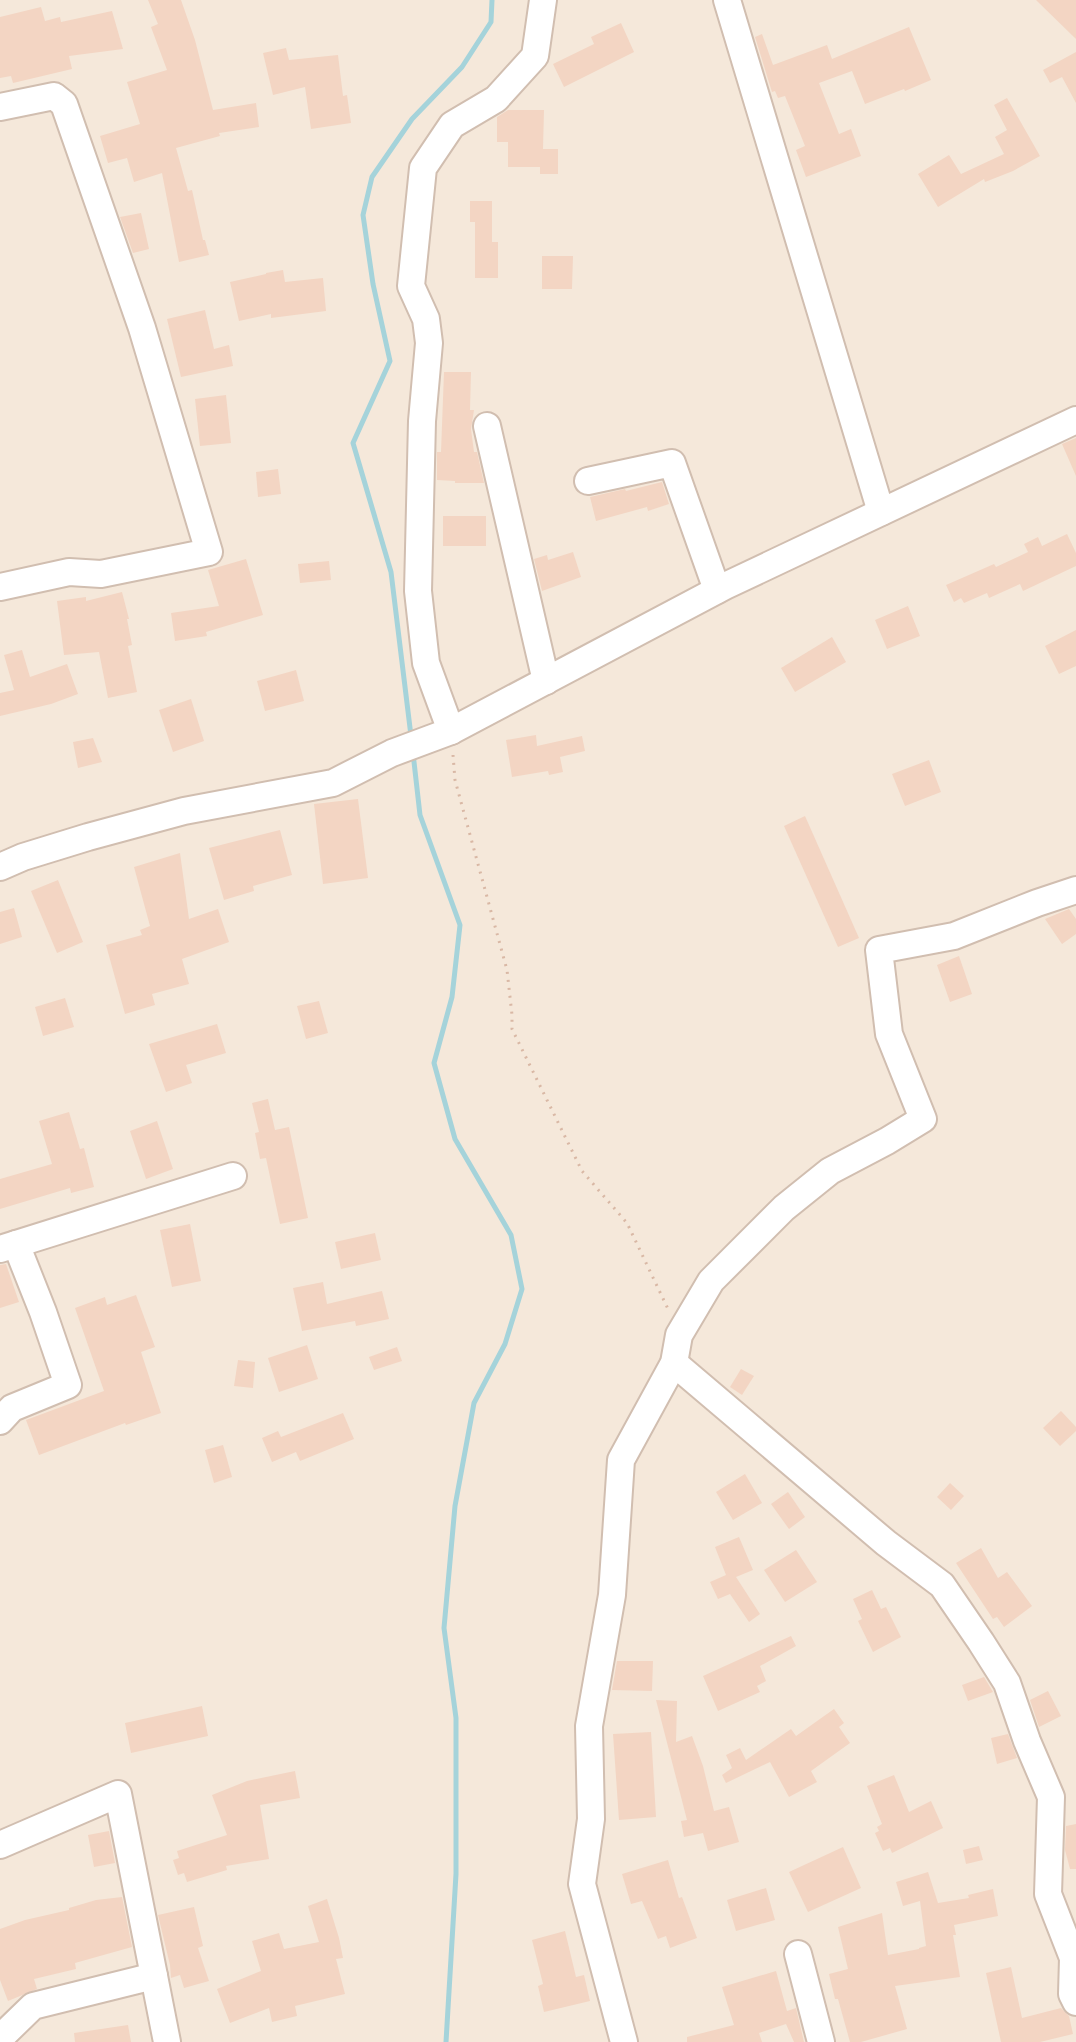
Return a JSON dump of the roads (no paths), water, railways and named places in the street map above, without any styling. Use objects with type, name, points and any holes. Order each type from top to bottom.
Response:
[{"type":"street","points":[[451,731],[426,663],[418,591],[422,421],[429,343],[426,319],[411,286],[423,168],[452,125],[496,99],[535,56],[543,0]]},
{"type":"street","points":[[727,0],[881,512]]},
{"type":"street","points":[[0,107],[54,96],[64,104],[142,328],[209,552],[101,574],[69,572],[0,587]]},
{"type":"street","points":[[0,867],[88,837],[184,811],[333,783],[392,753],[451,731],[717,590],[1076,420]]},
{"type":"street","points":[[487,426],[546,681]]},
{"type":"street","points":[[588,481],[672,463],[717,590]]},
{"type":"street","points":[[624,2042],[582,1884],[591,1819],[589,1726],[612,1595],[621,1460],[674,1363],[679,1335],[711,1281],[784,1208],[830,1171],[923,1119],[889,1034],[879,950],[954,936],[1076,890]]},
{"type":"street","points":[[0,1421],[12,1408],[68,1385],[43,1312],[8,1246],[233,1176]]},
{"type":"street","points":[[674,1363],[886,1543],[942,1585],[1007,1683],[1051,1797],[1048,1894],[1073,1958],[1072,1994],[1076,2002]]},
{"type":"street","points":[[0,1845],[118,1794],[167,2042]]},
{"type":"street","points":[[798,1954],[821,2042]]},
{"type":"street","points":[[0,2038],[33,2006],[154,1976]]},
{"type":"waterway","points":[[411,736],[391,572],[353,443],[390,361],[373,284],[363,215],[372,177],[412,119],[462,67],[491,22],[492,0]]},
{"type":"waterway","points":[[413,753],[420,815],[460,925],[452,997],[434,1063],[455,1139],[511,1235],[522,1289],[505,1344],[474,1403],[455,1506],[444,1628],[456,1718],[456,1874],[446,2042]]}]
